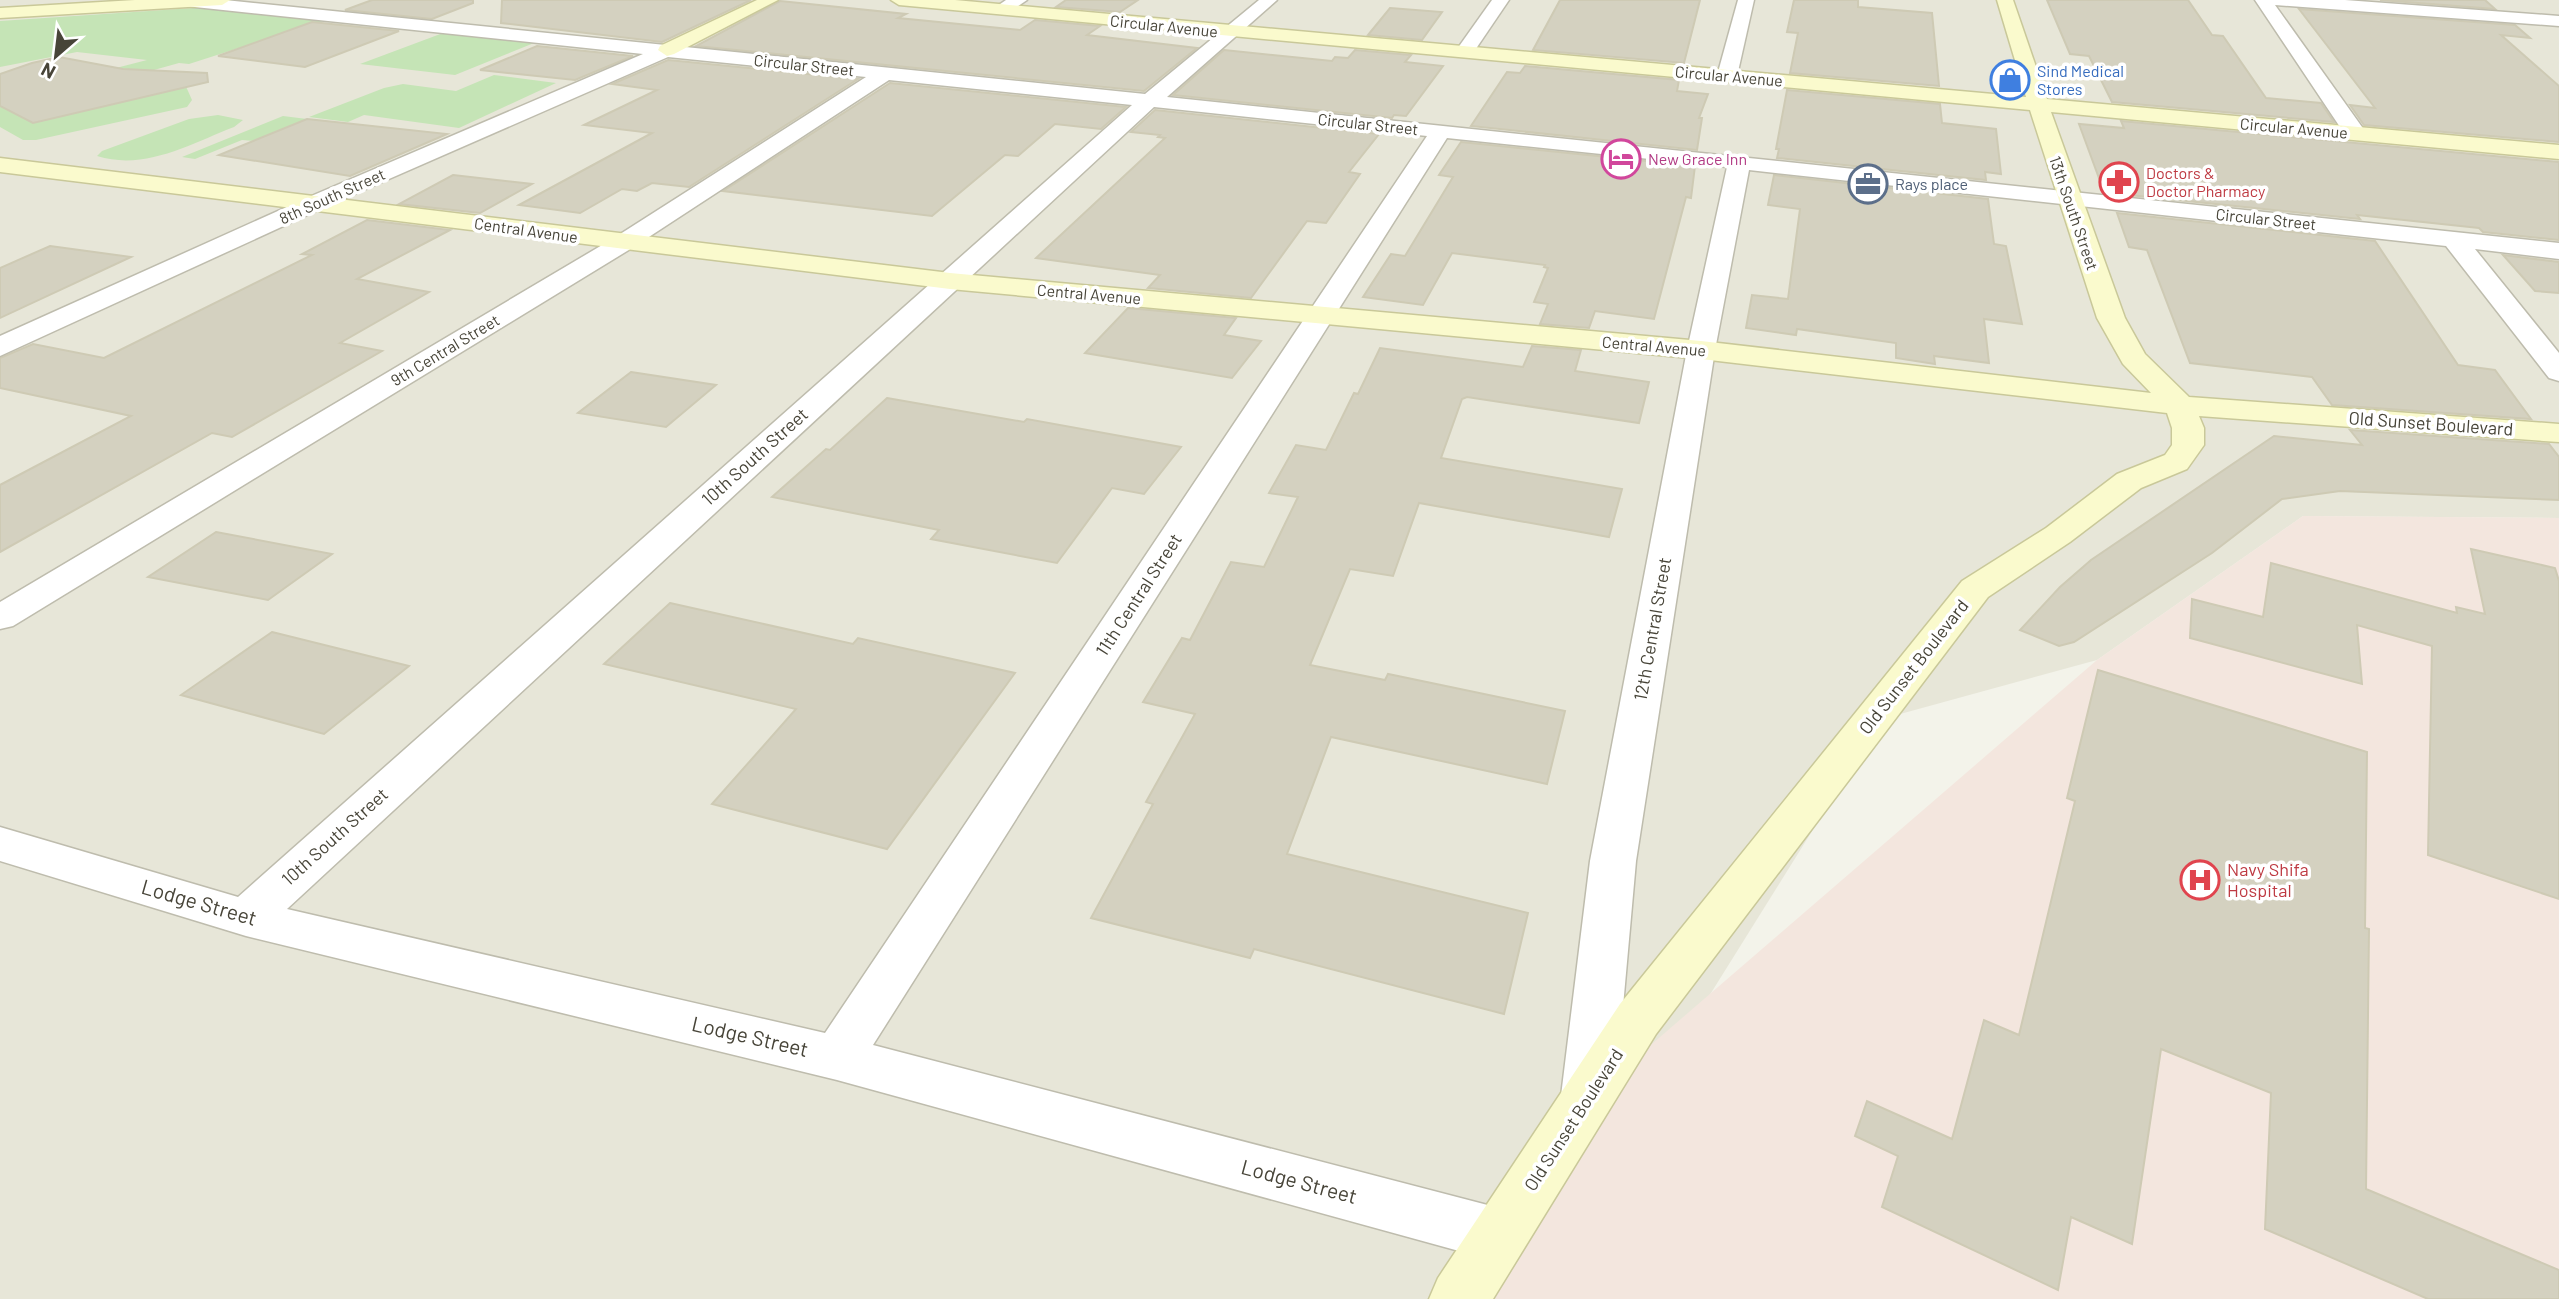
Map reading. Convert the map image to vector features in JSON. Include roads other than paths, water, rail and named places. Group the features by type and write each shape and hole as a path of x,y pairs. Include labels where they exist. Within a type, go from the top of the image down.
{"street":[{"name":"Circular Street","path":"176,0 1147,103 1739,162 2559,251"},
{"path":"0,13 222,0"},
{"path":"667,50 769,0"},
{"name":"Circular Avenue","path":"899,0 1010,5 1230,32 1464,51 2559,152"},
{"name":"10th South Street","path":"246,918 1147,103 1269,0"},
{"path":"1464,51 1501,0"},
{"path":"1727,76 1746,0"},
{"name":"13th South Street","path":"2004,0 2068,198 2112,318 2133,358 2180,405"},
{"path":"2263,0 2356,134"},
{"path":"2276,0 2549,17"},
{"path":"2355,0 2549,17"},
{"path":"2517,0 2549,17 2559,33"},
{"name":"8th South Street","path":"0,347 317,202 667,50"},
{"name":"9th Central Street","path":"0,618 623,243 885,74"},
{"name":"11th Central Street","path":"837,1058 1441,131"},
{"name":"12th Central Street","path":"1587,1100 1614,861 1701,350 1739,162"},
{"name":"Central Avenue","path":"0,165 950,281 1701,350 2180,405"},
{"path":"2455,240 2559,372"},
{"name":"Old Sunset Boulevard","path":"1459,1299 1639,1019 1975,589 2058,535 2129,481 2176,462 2188,445 2188,428 2180,405 2559,433"},
{"name":"Lodge Street","path":"0,844 246,918 837,1058 1500,1235"}],"place":[{"name":"Sind Medical Stores","path":"2010,80"},
{"name":"New Grace Inn","path":"1621,159"},
{"name":"Doctors & Doctor Pharmacy","path":"2119,182"},
{"name":"Rays place","path":"1868,184"},
{"name":"Navy Shifa Hospital","path":"2200,880"}]}
